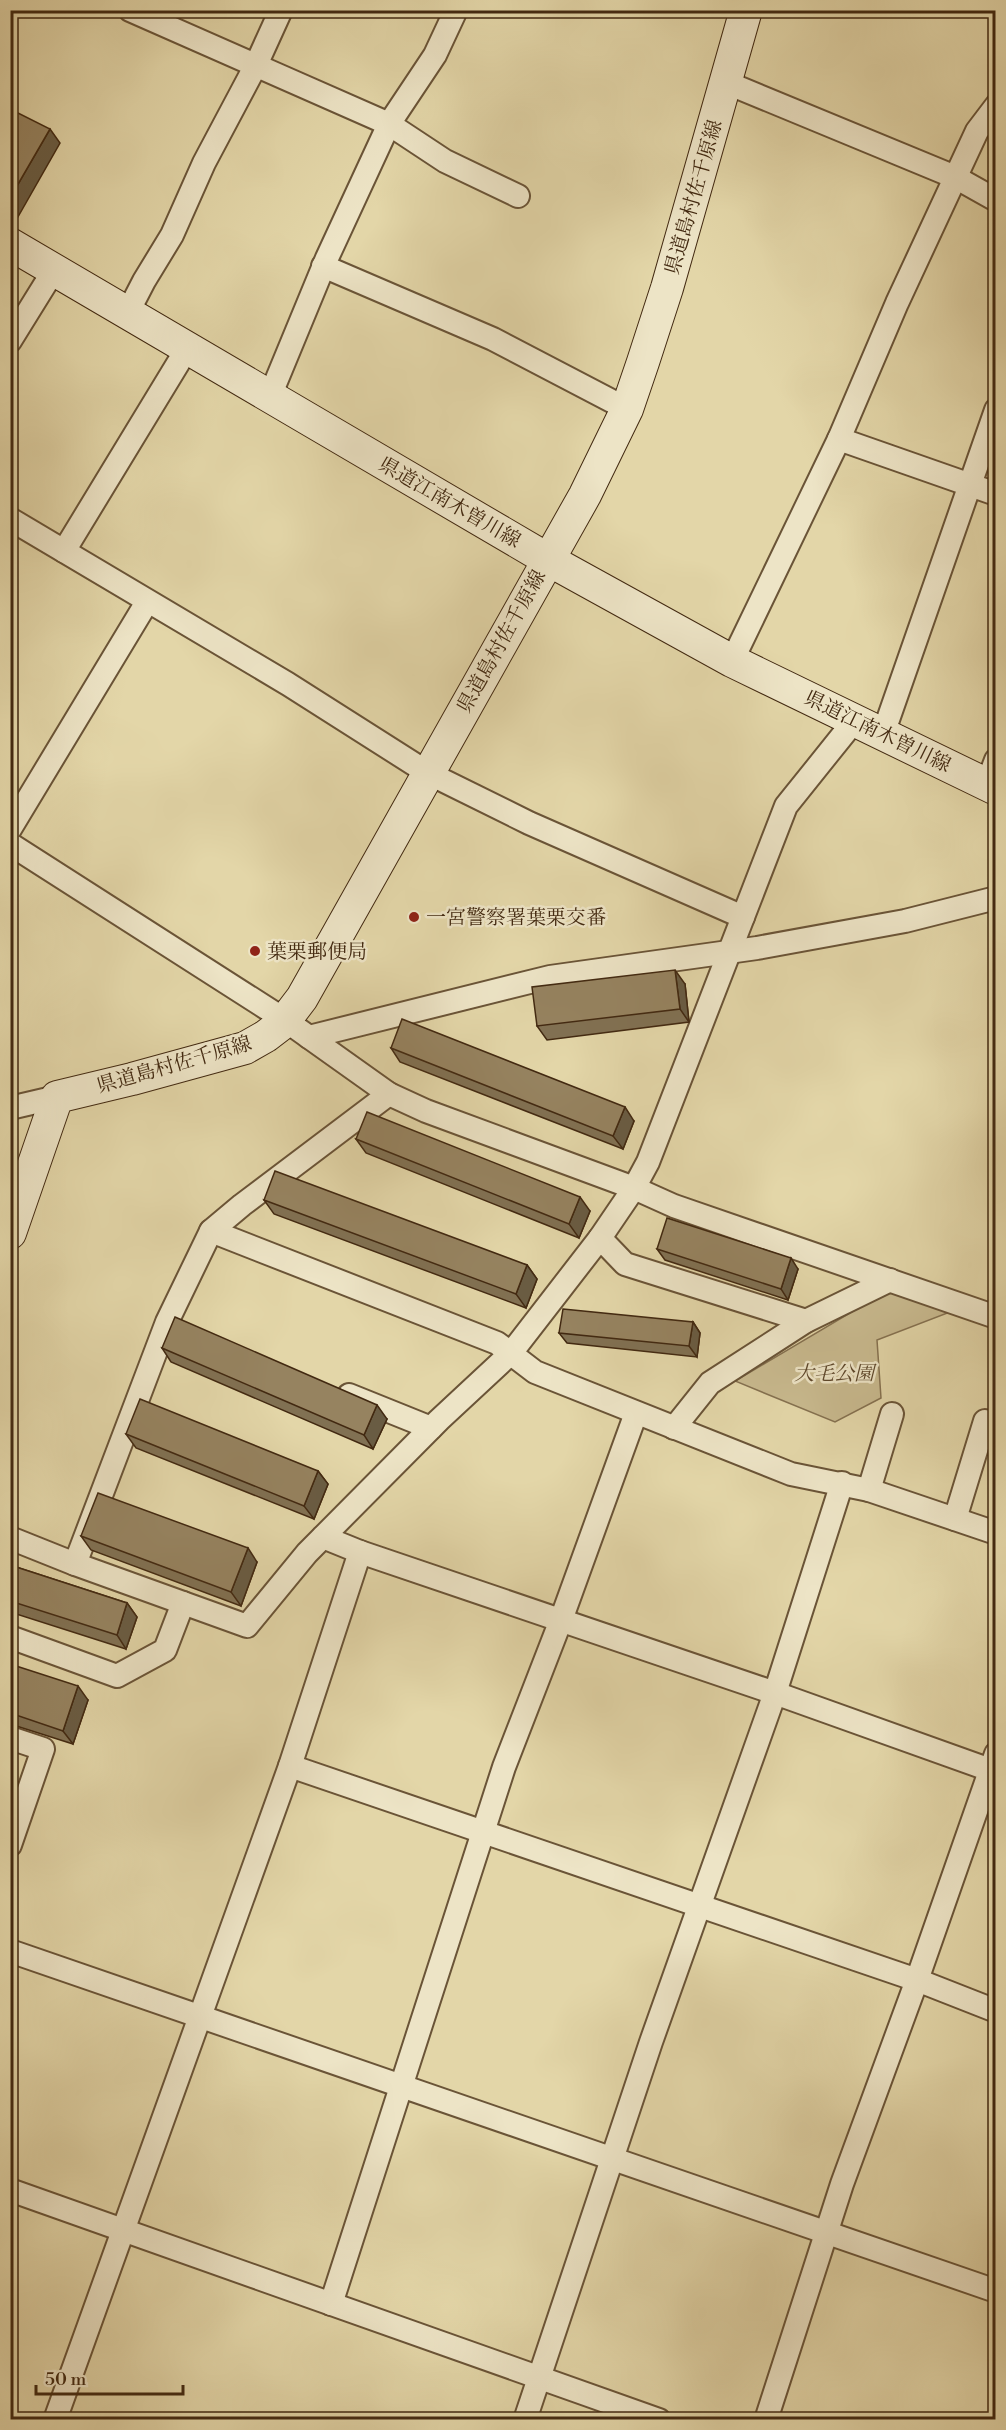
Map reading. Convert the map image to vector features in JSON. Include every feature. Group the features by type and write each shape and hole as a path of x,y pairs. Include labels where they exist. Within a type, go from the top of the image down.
{"main road":[{"name":"県道島村佐千原線","path":"57,1097 245,1048 266,1036 297,1028 302,998 585,495 627,409 667,288 746,10"},
{"name":"県道江南木曽川線","path":"10,244 547,559 732,661 883,734 993,778"},
{"path":"10,1233 57,1097"}],"street":[{"path":"130,10 389,124 445,161 518,196"},
{"path":"128,312 172,235 204,163 256,65 281,10"},
{"path":"270,396 323,266 389,124 435,55 456,10"},
{"path":"725,82 955,177 996,200"},
{"path":"732,661 839,439 897,303 955,177 977,131 996,106"},
{"path":"323,266 493,339 627,409"},
{"path":"10,341 54,270"},
{"path":"64,550 188,347"},
{"path":"883,734 968,485 996,411"},
{"path":"839,439 996,494"},
{"path":"10,519 288,684 428,773 529,823 743,917"},
{"path":"10,830 147,602"},
{"path":"10,1538 246,1626 323,1537 431,1428 511,1353 600,1238 634,1188 648,1162 786,806 855,720"},
{"path":"10,844 297,1028 389,1094 426,1111 634,1188 674,1206 996,1317"},
{"path":"297,1028 550,977 729,952 905,921 996,898"},
{"path":"75,1564 167,1322 211,1232 242,1205 389,1094"},
{"path":"10,1108 57,1097"},
{"path":"211,1232 497,1343 535,1372 791,1474 869,1490 996,1533"},
{"path":"600,1238 625,1264 806,1322"},
{"path":"674,1428 710,1383 806,1322 890,1280"},
{"path":"167,1322 189,1330"},
{"path":"332,1388 431,1428"},
{"path":"331,2304 504,1767 561,1620 636,1413"},
{"path":"869,1490 892,1414"},
{"path":"955,1519 985,1421"},
{"path":"525,2420 699,1906 775,1693 842,1483"},
{"path":"323,1537 360,1552 994,1765 842,2184 766,2420"},
{"path":"55,2420 290,1766 360,1552"},
{"path":"10,1636 117,1676 165,1650 183,1603"},
{"path":"10,1738 43,1749 10,1845"},
{"path":"290,1766 917,1980 996,2011"},
{"path":"10,1951 996,2291"},
{"path":"10,2190 659,2420"}],"green space":[{"name":"大毛公園","path":"892,1288 950,1312 877,1340 881,1398 835,1422 735,1381"}],"building":[{"path":"10,109 50,129 10,198"},
{"path":"675,970 680,1009 537,1026 532,987"},
{"path":"402,1019 625,1107 613,1136 391,1048"},
{"path":"367,1112 580,1197 569,1224 356,1139"},
{"path":"275,1171 527,1265 516,1294 264,1200"},
{"path":"667,1218 791,1258 781,1289 657,1249"},
{"path":"563,1309 693,1322 689,1346 559,1333"},
{"path":"175,1317 377,1405 364,1435 162,1348"},
{"path":"140,1399 318,1471 304,1506 126,1434"},
{"path":"98,1493 248,1548 231,1592 81,1536"},
{"path":"10,1565 127,1603 117,1635 10,1601"},
{"path":"10,1664 78,1686 63,1731 10,1713"}],"place":[{"name":"一宮警察署葉栗交番","path":"414,917"},
{"name":"葉栗郵便局","path":"255,951"}]}
